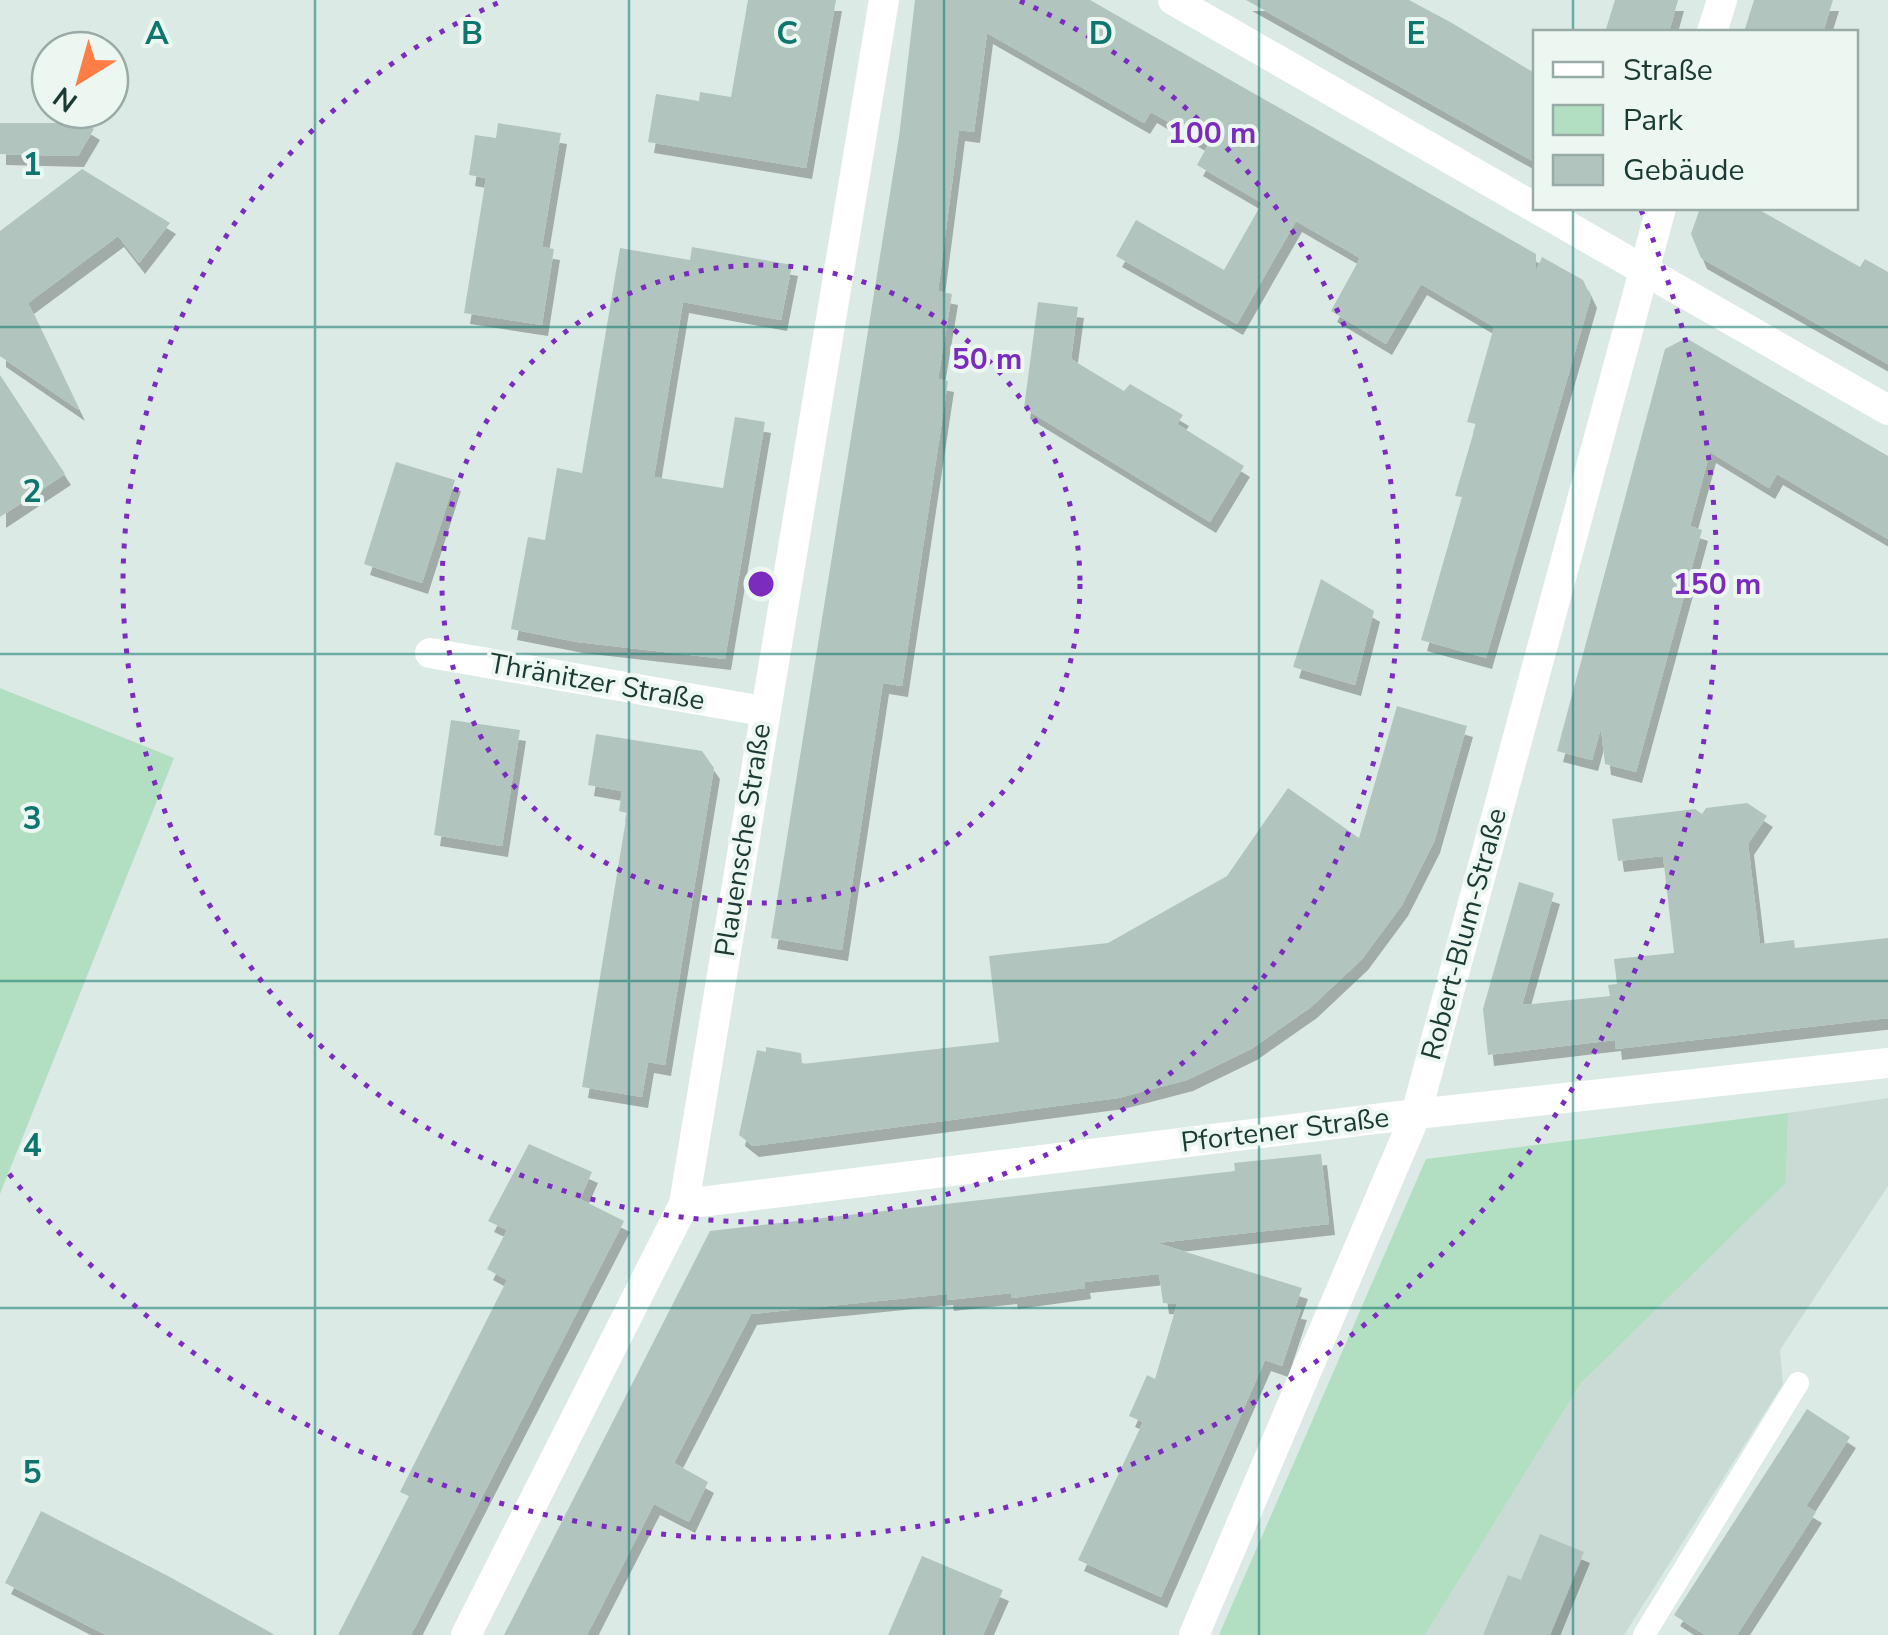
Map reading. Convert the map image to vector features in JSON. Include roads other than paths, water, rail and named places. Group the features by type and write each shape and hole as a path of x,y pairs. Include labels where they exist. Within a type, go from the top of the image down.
{"street":[{"name":"Plauensche Straße","path":"466,1635 684,1204 884,0"},
{"path":"1173,0 1533,207"},
{"path":"1713,30 1722,0"},
{"path":"1539,210 1888,410"},
{"name":"Robert-Blum-Straße","path":"1194,1635 1416,1114 1660,210"},
{"name":"Thränitzer Straße","path":"430,653 764,711"},
{"name":"Pfortener Straße","path":"684,1204 1416,1114 1888,1064"}],"lane":[{"path":"1644,1635 1798,1383"}]}
